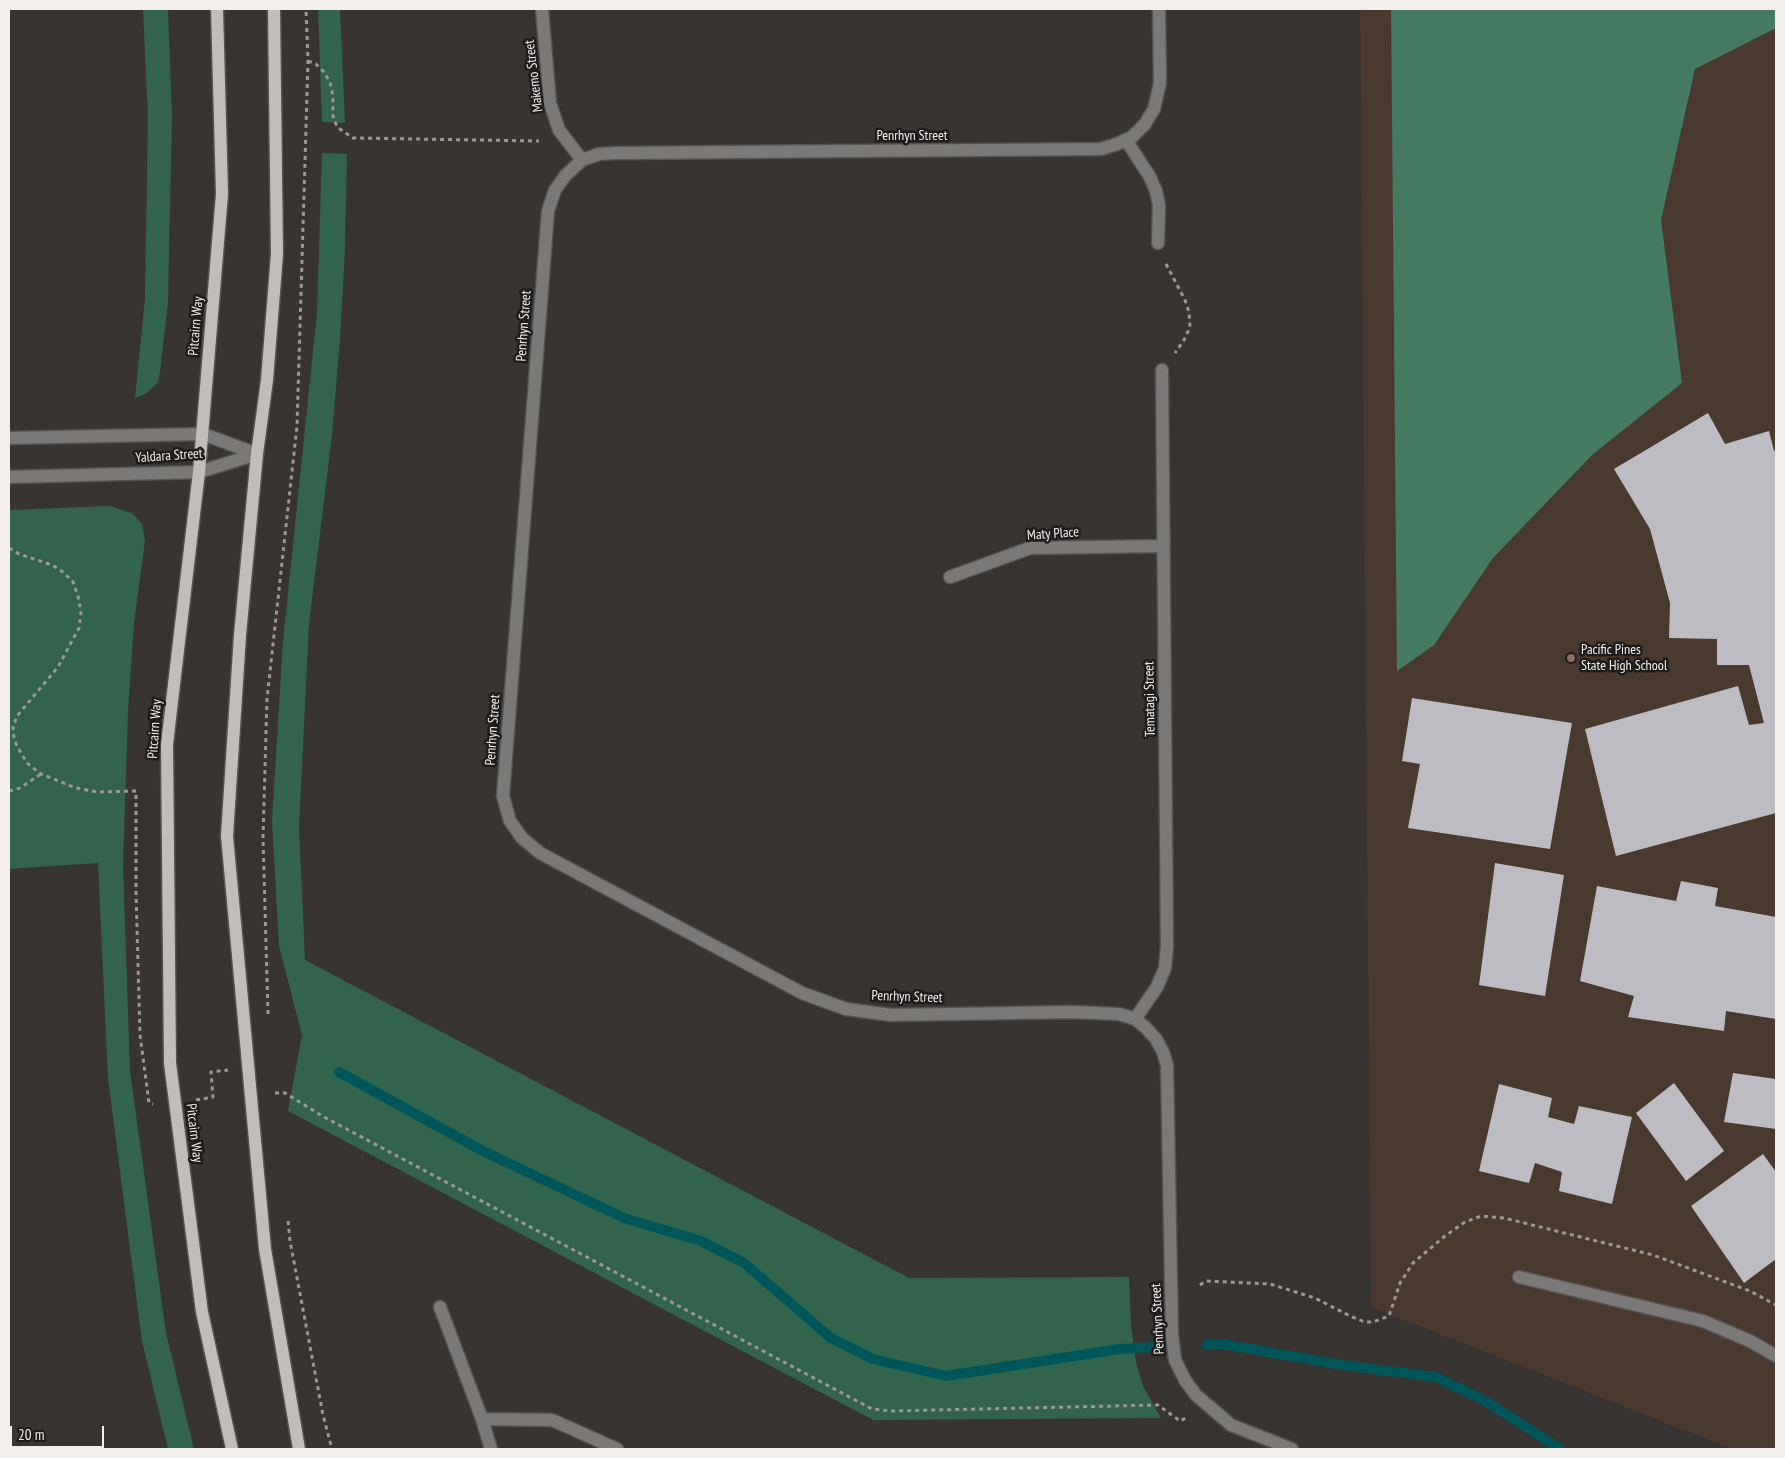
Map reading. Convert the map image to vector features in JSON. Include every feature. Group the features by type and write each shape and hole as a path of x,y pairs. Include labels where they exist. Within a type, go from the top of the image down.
{"main road":[{"name":"Pitcairn Way","path":"217,9 222,194 200,472 167,744 170,1063 202,1312 232,1449"},
{"path":"274,9 276,28 277,254 267,380 257,454 240,635 227,836 264,1248 298,1449"}],"street":[{"name":"Makemo Street","path":"542,9 550,103 559,130 582,160"},
{"name":"Penrhyn Street","path":"1159,9 1160,82 1154,109 1145,124 1132,136 1101,149 615,153 599,154 582,160 564,176 555,190 548,211 503,796 510,820 522,838 540,853 802,993 846,1008 891,1015 1072,1012 1119,1014 1135,1019 1156,1039 1167,1065 1172,1335 1175,1360 1185,1380 1208,1407 1231,1424 1292,1449"},
{"path":"1126,140 1150,177 1156,191 1159,205 1158,243"},
{"name":"Tematagi Street","path":"1135,1019 1157,987 1165,968 1167,946 1162,370"},
{"name":"Yaldara Street","path":"9,438 203,434 257,454"},
{"name":"Yaldara Street","path":"9,477 200,472 257,454"},
{"name":"Maty Place","path":"950,577 1030,548 1163,546"},
{"path":"1519,1277 1703,1321 1750,1341 1776,1356"},
{"path":"440,1307 482,1419 491,1449"},
{"path":"482,1419 552,1420 617,1449"}],"path":[{"path":"269,1021 263,838 267,698 297,426 308,61 306,9"},
{"path":"308,61 316,64 325,73 333,96 333,116 337,127 353,138 537,142 559,130"},
{"path":"1158,243 1190,312 1190,326 1184,340 1162,370"},
{"path":"9,548 19,554 52,565 63,572 73,582 81,613 79,628 58,667 18,716 13,727 14,739 18,748 27,763 41,774 76,788 97,792 136,791 136,892 140,1035 149,1103 176,1102 213,1097 211,1072 247,1068"},
{"path":"9,791 20,788 41,774"},
{"path":"274,1084 274,1093 285,1093 324,1117 872,1409 900,1411 1158,1405 1180,1421 1208,1407"},
{"path":"287,1211 290,1241 299,1289 323,1415 332,1449"},
{"path":"1200,1285 1206,1281 1270,1284 1315,1298 1365,1322 1373,1322 1389,1316 1400,1283 1413,1263 1465,1222 1481,1216 1504,1218 1653,1255 1750,1290 1776,1305"}],"shaded area":[{"name":"Pacific Pines State High School","path":"1360,9 1776,9 1776,1449 1732,1449 1371,1307"}],"green space":[{"path":"143,9 168,9 172,118 168,302 160,372 158,382 147,393 135,398 145,298 148,117"},
{"path":"318,9 340,9 345,123 322,122"},
{"path":"1391,9 1776,9 1776,28 1695,69 1661,220 1682,383 1592,455 1493,558 1434,645 1397,671"},
{"path":"322,153 347,154 345,249 332,435 309,624 299,827 305,960 909,1278 1129,1277 1131,1325 1136,1362 1143,1386 1161,1418 873,1420 288,1111 302,1035 279,946 272,821 283,641 317,313"},
{"path":"109,506 132,513 142,524 145,541 134,623 128,711 123,865 130,1071 166,1333 194,1449 168,1449 142,1341 108,1079 98,863 9,869 9,510"}],"building":[{"path":"1708,413 1725,444 1769,431 1774,451 1776,450 1776,813 1616,856 1585,729 1738,686 1749,725 1764,723 1749,665 1717,665 1717,639 1669,638 1670,603 1650,529 1614,469"},
{"path":"1412,698 1572,723 1550,849 1408,828 1420,764 1402,761"},
{"path":"1495,863 1564,875 1545,996 1479,985"},
{"path":"1681,881 1718,888 1715,906 1776,917 1776,1019 1726,1011 1724,1031 1628,1017 1634,996 1580,981 1597,886 1676,901"},
{"path":"1733,1073 1776,1079 1776,1129 1724,1122"},
{"path":"1674,1083 1724,1151 1686,1181 1636,1113"},
{"path":"1499,1084 1552,1098 1548,1117 1574,1124 1579,1106 1632,1117 1612,1204 1559,1191 1562,1172 1535,1163 1529,1183 1479,1171"},
{"path":"1763,1154 1776,1172 1776,1259 1744,1283 1691,1206"}],"waterway":[{"path":"339,1072 483,1151 624,1218 701,1241 744,1263 831,1338 873,1359 946,1376 1120,1349 1154,1347"},
{"path":"1206,1345 1223,1344 1341,1365 1436,1377 1487,1402 1560,1449"}],"place":[{"name":"Pacific Pines State High School","path":"1571,658"}]}
